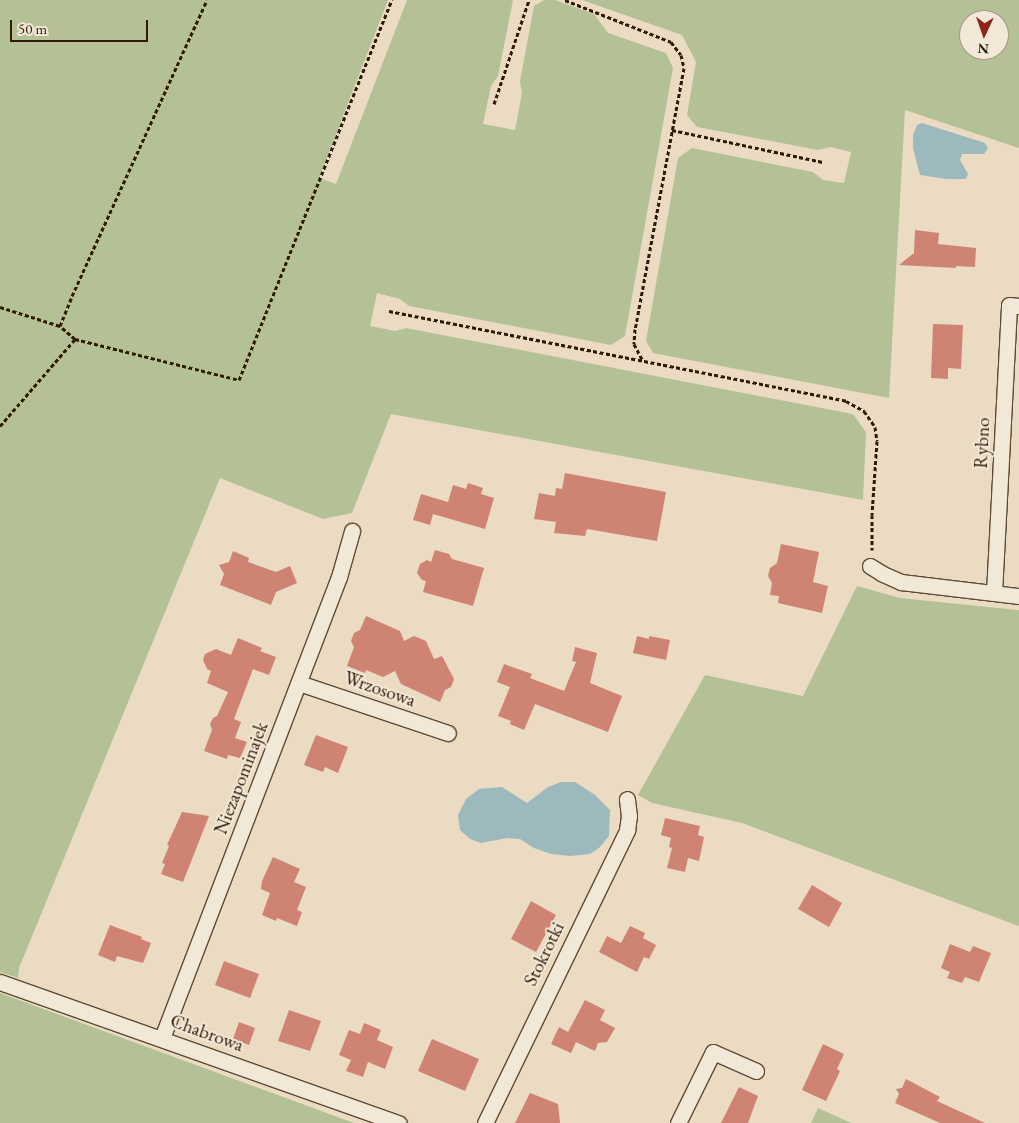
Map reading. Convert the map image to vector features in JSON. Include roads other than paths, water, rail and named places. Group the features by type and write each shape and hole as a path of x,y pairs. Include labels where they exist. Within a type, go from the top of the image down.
{"street":[{"name":"Rybno","path":"994,593 1009,306 1019,306"},
{"name":"Niezapominajek","path":"162,1038 339,577 352,531"},
{"path":"870,566 882,574 901,582 1019,596"},
{"name":"Wrzosowa","path":"299,683 448,733"},
{"name":"Stokrotki","path":"484,1123 627,830 629,816 627,799"},
{"name":"Chabrowa","path":"0,982 399,1123"},
{"path":"678,1123 713,1052 756,1071"}],"water":[{"path":"922,123 985,143 988,148 984,154 962,154 960,160 968,174 966,179 947,179 920,175 913,148 913,135 917,125"},
{"path":"561,782 575,782 595,795 610,810 609,836 599,848 590,854 570,856 551,854 534,848 520,839 507,838 481,843 470,839 460,830 458,815 466,799 479,789 502,787 527,803 548,787"}]}
